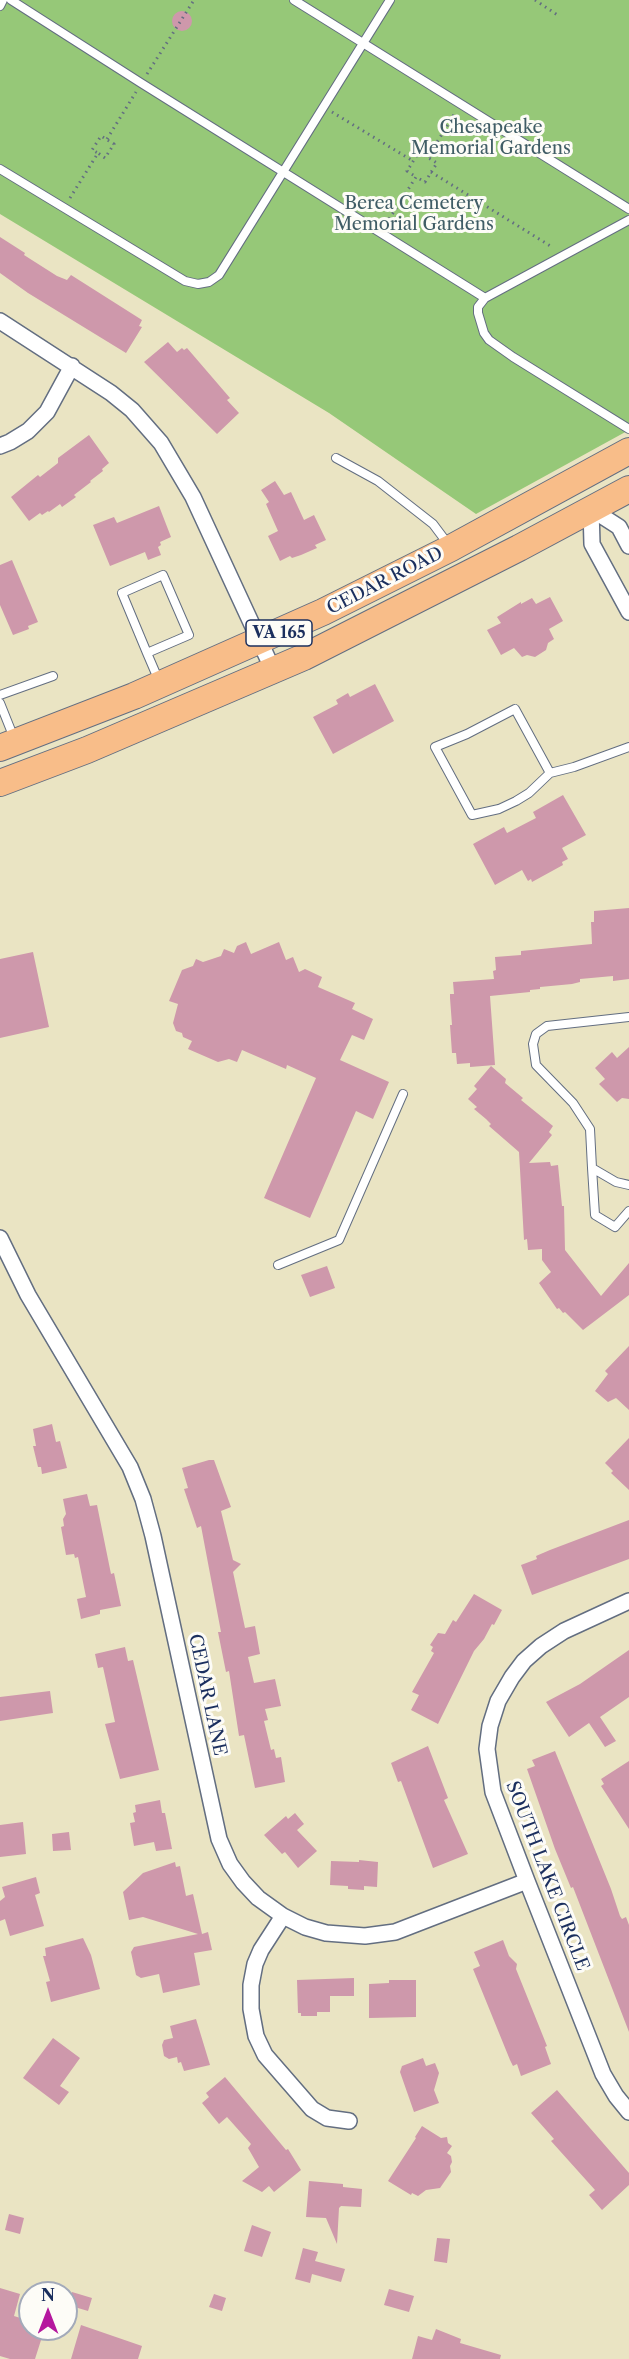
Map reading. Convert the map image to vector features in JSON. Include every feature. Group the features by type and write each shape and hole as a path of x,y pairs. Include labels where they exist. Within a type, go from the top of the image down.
{"main road":[{"name":"CEDAR ROAD","path":"8,745 160,685 260,642 451,548 629,451"},
{"path":"518,512 548,508 591,509 593,494 607,480 629,466"},
{"name":"CEDAR ROAD","path":"0,783 87,750 304,657 498,559 629,489"}],"street":[{"path":"0,321 72,366 132,410 161,443 193,497 273,670"},
{"path":"0,446 28,431 47,412 72,366"},
{"path":"591,509 619,527 629,546"},
{"path":"591,509 592,544 629,612"},
{"name":"CEDAR LANE","path":"0,1238 28,1295 134,1478 143,1498 219,1839 230,1864 243,1882 258,1898 283,1916 326,1933 347,1936 395,1932 527,1881"},
{"name":"SOUTH LAKE CIRCLE","path":"629,1601 564,1631 524,1660 498,1701 490,1726 487,1749 493,1792 527,1881 603,2074 629,2112"},
{"path":"283,1916 261,1950 255,1964 251,1985 251,2009 256,2036 265,2055 312,2109 327,2118 348,2121"}],"lane":[{"path":"0,6 3,0"},
{"path":"11,0 141,84 485,298"},
{"path":"294,0 629,209"},
{"path":"0,169 185,281 205,284 219,275 390,0"},
{"path":"629,220 485,298 478,307 484,333 489,340 629,429"},
{"path":"336,458 378,481 433,524 451,548"},
{"path":"147,653 189,635 163,575 122,593 160,685"},
{"path":"0,695 52,676"},
{"path":"0,703 8,745"},
{"path":"550,773 515,709 467,734 435,747 472,815 499,809 516,801 529,793 550,773 574,768 629,747"},
{"path":"629,1017 547,1026 536,1034 533,1044 536,1065 573,1103 590,1130 596,1215 615,1227 629,1211"},
{"path":"278,1265 339,1240 404,1094"},
{"path":"592,1168 616,1182 629,1185"}],"path":[{"path":"107,139 194,0"},
{"path":"535,0 559,16"},
{"path":"428,157 460,103"},
{"path":"324,107 413,161"},
{"path":"101,136 114,144 105,158 98,153 92,150 101,136"},
{"path":"419,152 428,157 437,164 425,182 407,171 419,152"},
{"path":"64,208 98,153"},
{"path":"431,172 564,255"},
{"path":"381,233 416,177"}],"green space":[{"name":"Berea Cemetery Memorial Gardens","path":"0,0 629,0 629,430 476,514 329,413 0,214"}],"building":[{"path":"182,11 189,14 192,21 189,28 182,31 175,28 172,21 175,14"},
{"path":"0,237 57,276 67,280 71,275 142,320 139,326 142,327 126,353 28,293 0,273"},
{"path":"168,342 177,352 182,348 184,350 187,348 230,398 227,400 239,413 217,434 144,362"},
{"path":"89,435 109,463 91,482 74,495 76,497 62,507 60,504 29,521 11,497 38,475 40,477 58,463 58,458"},
{"path":"275,481 284,495 291,492 304,520 314,515 326,540 315,545 317,548 280,561 268,536 278,531 266,504 269,502 261,490"},
{"path":"159,506 171,537 160,542 161,545 158,547 161,555 148,560 145,552 110,566 93,525 114,517 117,523"},
{"path":"12,560 38,622 28,626 29,629 13,635 0,605 0,565"},
{"path":"550,597 563,621 549,629 554,639 548,643 546,650 535,657 527,655 522,657 514,648 501,655 487,630 501,623 497,617 521,602 521,604 532,598 536,604"},
{"path":"375,684 394,721 333,754 313,717 338,704 336,700 348,693 350,697"},
{"path":"563,795 586,835 562,848 568,859 562,862 563,865 532,882 531,879 528,881 522,870 495,885 473,844 504,827 507,833 536,818 533,812"},
{"path":"629,908 629,979 613,981 613,976 580,979 580,982 540,987 530,992 490,996 495,1065 470,1067 470,1063 457,1064 456,1053 452,1053 450,1025 452,1025 450,994 454,994 453,982 494,979 495,957 521,955 521,951 592,944 591,922 594,922 594,911"},
{"path":"246,942 251,954 279,942 286,960 293,957 299,972 305,969 322,977 318,987 355,1003 352,1009 373,1019 364,1040 352,1035 340,1060 389,1082 373,1119 356,1111 310,1218 264,1198 316,1078 287,1065 286,1069 242,1050 237,1062 229,1059 218,1062 188,1049 192,1041 176,1031 173,1023 178,1004 169,1001 182,970 193,966 196,959 203,962 221,956 224,949 234,953 237,946"},
{"path":"33,952 49,1027 0,1038 0,959"},
{"path":"629,1047 629,1099 622,1098 617,1102 599,1084 605,1079 595,1068 612,1052 617,1058"},
{"path":"491,1066 506,1079 505,1083 523,1098 521,1100 553,1126 549,1132 552,1135 529,1163 550,1162 551,1166 558,1165 562,1206 564,1206 565,1250 601,1296 629,1263 629,1295 583,1330 565,1312 557,1309 539,1283 551,1272 542,1260 542,1249 528,1250 527,1239 524,1240 519,1152 489,1126 491,1124 474,1109 477,1107 468,1099 477,1089 474,1086"},
{"path":"327,1266 335,1288 310,1297 301,1275"},
{"path":"629,1346 629,1410 616,1398 608,1402 595,1391 608,1374 605,1371"},
{"path":"52,1424 56,1442 60,1441 67,1468 42,1474 33,1446 36,1446 33,1429"},
{"path":"629,1438 629,1490 611,1473 613,1471 605,1463"},
{"path":"214,1460 231,1507 221,1511 233,1560 241,1564 233,1572 245,1628 255,1626 260,1654 248,1657 254,1683 275,1679 281,1706 265,1709 268,1720 264,1721 271,1750 274,1749 276,1758 281,1757 285,1782 255,1788 244,1735 239,1736 229,1671 226,1672 218,1632 221,1632 201,1526 197,1528 184,1489 188,1488 182,1468"},
{"path":"87,1494 90,1506 97,1505 111,1574 114,1573 121,1606 100,1610 100,1614 81,1619 77,1599 86,1597 78,1557 75,1558 74,1554 66,1555 61,1527 64,1526 63,1519 66,1514 63,1499"},
{"path":"629,1520 629,1559 532,1595 521,1565 537,1559 536,1556 550,1550"},
{"path":"474,1594 502,1610 494,1625 492,1624 474,1651 438,1724 411,1710 419,1695 412,1692 434,1653 430,1645 438,1633 445,1634 453,1620 456,1622"},
{"path":"125,1647 128,1661 133,1660 159,1770 120,1779 105,1724 115,1722 103,1667 98,1668 95,1654"},
{"path":"629,1650 629,1697 600,1717 616,1741 605,1747 589,1723 569,1737 546,1702 580,1684"},
{"path":"50,1691 53,1713 0,1721 0,1697"},
{"path":"428,1746 448,1798 444,1800 468,1854 433,1868 401,1781 398,1782 391,1763"},
{"path":"555,1751 620,1916 622,1919 626,1917 629,1925 629,2032 573,1887 571,1888 555,1849 527,1769 535,1766 532,1760"},
{"path":"629,1761 629,1829 601,1786 604,1784 601,1779"},
{"path":"160,1800 172,1849 156,1851 154,1842 134,1846 130,1823 135,1822 133,1813 136,1812 135,1805"},
{"path":"295,1813 304,1824 297,1830 317,1851 298,1868 285,1852 282,1854 264,1835 286,1816 288,1819"},
{"path":"23,1822 26,1854 0,1857 0,1825"},
{"path":"69,1832 71,1850 53,1851 52,1834"},
{"path":"359,1860 378,1862 377,1887 364,1886 364,1890 330,1885 331,1861 359,1862"},
{"path":"175,1862 176,1867 180,1866 186,1896 193,1894 202,1934 208,1932 212,1950 194,1953 200,1985 163,1993 159,1974 141,1978 136,1975 131,1952 134,1947 198,1934 143,1917 129,1920 123,1892 143,1873"},
{"path":"36,1877 40,1893 35,1895 44,1926 10,1936 5,1919 0,1921 0,1901 5,1897 2,1887"},
{"path":"83,1938 91,1955 100,1989 51,2002 46,1982 50,1981 43,1956 46,1956 45,1948"},
{"path":"503,1940 509,1956 517,1964 516,1969 547,2046 545,2047 551,2064 521,2076 517,2064 513,2066 510,2060 473,1969 480,1966 474,1952"},
{"path":"354,1978 354,1996 330,1996 330,2012 317,2012 317,2016 301,2016 301,2013 298,2013 297,1980"},
{"path":"389,1980 416,1980 416,2017 369,2018 369,1984 389,1983"},
{"path":"196,2019 210,2065 184,2071 177,2057 169,2059 164,2056 162,2045 164,2040 173,2038 170,2026"},
{"path":"53,2038 80,2058 60,2086 69,2092 59,2105 23,2078"},
{"path":"423,2058 426,2066 435,2063 439,2073 434,2090 439,2103 414,2112 400,2072 402,2066"},
{"path":"225,2077 286,2150 288,2149 301,2170 274,2192 269,2186 262,2192 242,2181 259,2167 248,2148 251,2144 227,2117 219,2124 202,2103 209,2097 206,2093"},
{"path":"557,2090 629,2173 629,2185 602,2210 589,2195 595,2190 551,2141 554,2139 531,2113"},
{"path":"422,2126 441,2138 447,2137 448,2143 452,2146 447,2153 451,2156 452,2162 451,2172 440,2188 426,2190 418,2196 412,2193 411,2195 388,2181"},
{"path":"309,2181 343,2184 343,2187 362,2189 361,2207 341,2206 339,2208 337,2244 326,2218 306,2217"},
{"path":"9,2214 24,2218 20,2234 5,2230"},
{"path":"252,2225 271,2232 262,2257 244,2251"},
{"path":"437,2238 450,2239 447,2263 434,2261"},
{"path":"303,2248 318,2252 315,2261 345,2269 341,2282 312,2274 310,2283 295,2279"},
{"path":"0,2288 18,2293 14,2316 18,2317 18,2341 41,2341 35,2359 10,2359 0,2356"},
{"path":"389,2289 414,2296 409,2312 384,2305"},
{"path":"78,2294 92,2298 88,2311 78,2308"},
{"path":"214,2294 226,2298 222,2311 209,2307"},
{"path":"81,2325 142,2346 138,2359 71,2359"},
{"path":"436,2329 461,2339 460,2343 501,2355 500,2359 412,2359 418,2336 432,2340"}],"park label":[{"name":"Chesapeake Memorial Gardens","path":"491,138"}]}
